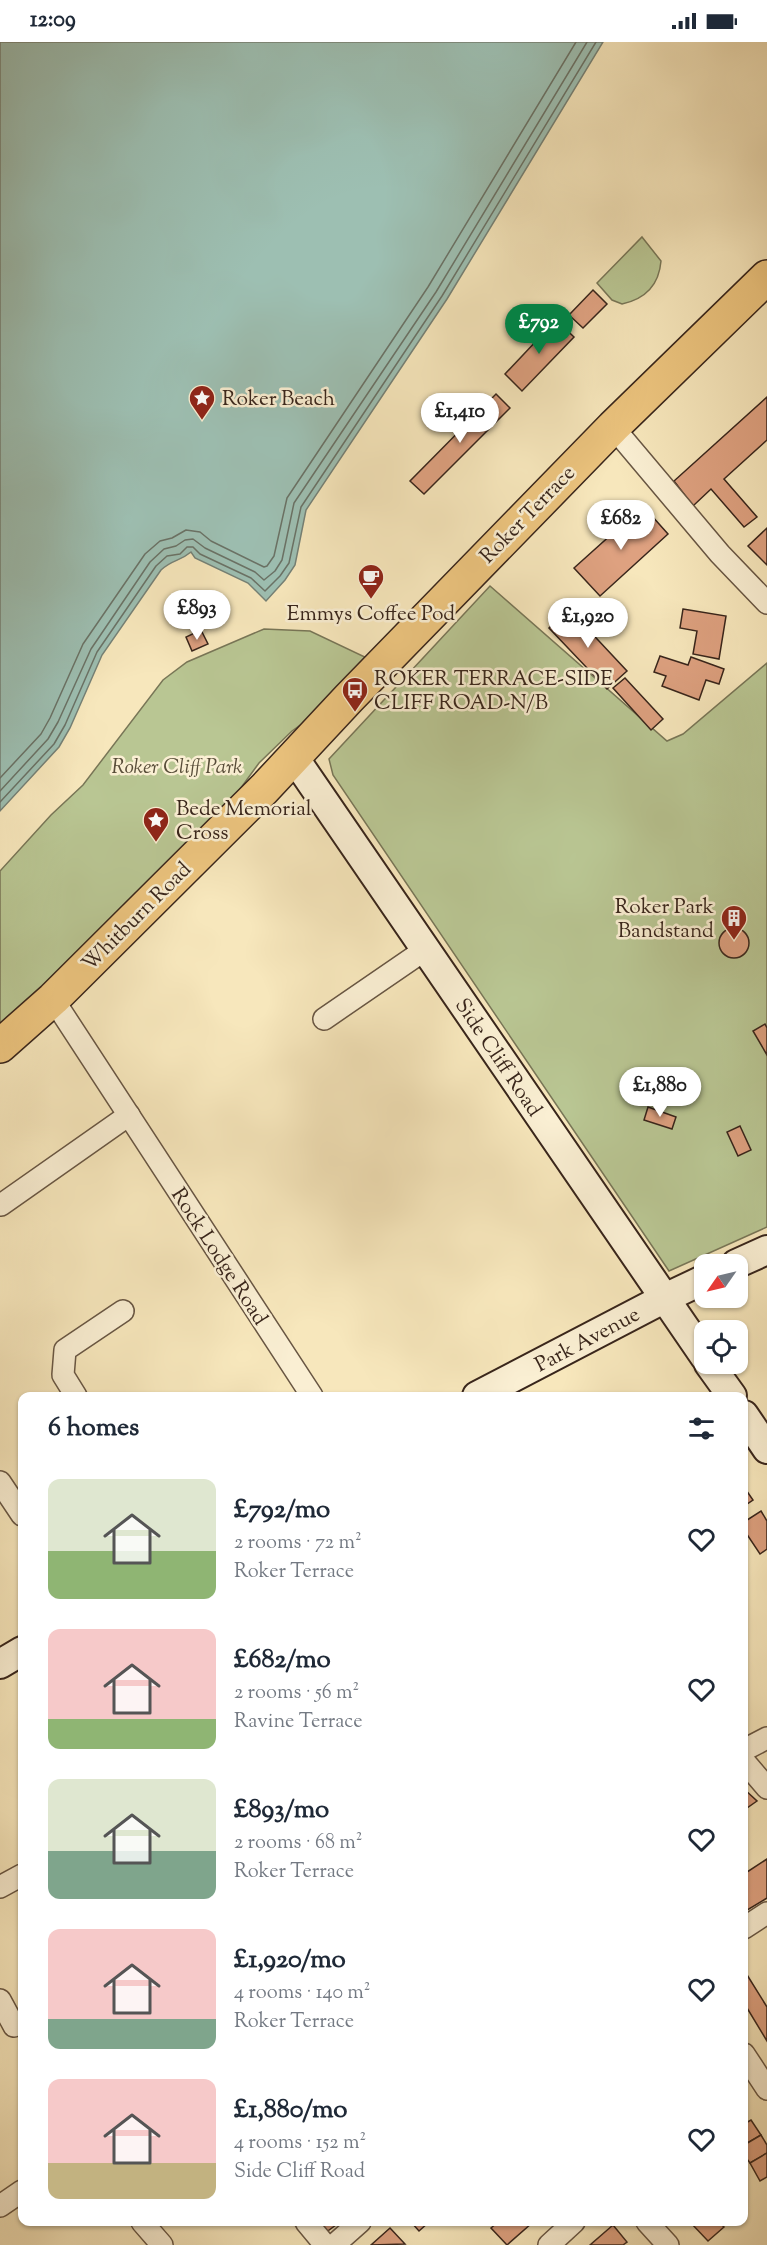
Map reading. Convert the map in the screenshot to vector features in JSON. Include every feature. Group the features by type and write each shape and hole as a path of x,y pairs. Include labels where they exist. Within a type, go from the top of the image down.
{"main road":[{"name":"Roker Terrace","path":"294,756 613,427 767,278"},
{"name":"Whitburn Road","path":"0,1046 53,999 264,789 294,756"}],"street":[{"path":"613,427 720,554 767,603"},
{"name":"Side Cliff Road","path":"294,756 694,1341"},
{"path":"324,1019 426,950"},
{"name":"Rock Lodge Road","path":"53,999 309,1392"},
{"path":"1,1205 129,1115"},
{"path":"748,1259 767,1250"},
{"name":"Park Avenue","path":"485,1392 694,1284"},
{"path":"74,1392 63,1375 65,1350 123,1311"},
{"path":"716,1374 729,1392"},
{"path":"748,1421 767,1449"},
{"path":"0,1482 18,1509"},
{"path":"748,1748 767,1738"},
{"path":"748,1766 767,1788"},
{"path":"0,1887 18,1877"},
{"path":"748,1925 767,1913"},
{"path":"0,2000 14,2026"},
{"path":"748,2060 767,2089"},
{"path":"0,2206 18,2194"},
{"path":"145,2226 162,2245"},
{"path":"309,2226 325,2245"},
{"path":"334,2245 355,2226"},
{"path":"549,2245 570,2226"},
{"path":"651,2226 668,2245"}],"green space":[{"path":"642,237 661,261 660,270 654,284 644,295 622,304 612,300 597,283"},
{"path":"490,586 667,741 683,734 767,663 767,1227 707,1254 694,1254 694,1260 669,1271 333,775 329,759"},
{"name":"Roker Cliff Park","path":"264,629 310,631 369,659 338,698 292,731 259,763 227,807 118,916 0,1027 0,871 51,815 83,785 163,680 187,662"}],"water":[{"name":"Roker Beach","path":"0,42 603,42 447,299 306,510 295,565 285,580 266,601 248,583 195,558 191,552 165,566 102,655 70,728 59,747 0,811"}],"building":[{"path":"593,290 607,304 583,328 569,315"},
{"path":"556,320 574,337 522,391 505,374"},
{"path":"496,394 510,408 424,494 410,481"},
{"path":"767,397 767,440 724,479 757,517 744,527 711,489 693,506 674,481"},
{"path":"643,506 668,534 600,596 574,568"},
{"path":"767,528 767,565 748,546"},
{"path":"569,609 627,671 607,689 549,628"},
{"path":"683,609 726,616 719,659 693,654 697,631 680,628"},
{"path":"201,630 208,644 192,651 186,637"},
{"path":"660,656 688,665 691,657 724,669 719,684 706,680 699,700 662,686 666,676 654,672"},
{"path":"625,678 663,719 651,730 613,688"},
{"name":"Roker Park Bandstand","path":"734,928 740,929 748,937 748,949 740,957 734,958 728,957 720,949 719,943 720,937 728,929"},
{"path":"765,1024 767,1028 767,1055 753,1031"},
{"path":"648,1107 676,1117 672,1129 644,1120"},
{"path":"740,1126 751,1150 738,1156 727,1132"},
{"path":"748,1493 753,1500 748,1503"},
{"path":"761,1511 767,1521 767,1549 760,1554 748,1536 748,1519"},
{"path":"748,1793 757,1801 748,1807"},
{"path":"767,1859 767,1898 748,1910 748,1871"},
{"path":"748,1976 767,2007 767,2041 748,2010"},
{"path":"751,2120 761,2135 748,2143 748,2122"},
{"path":"761,2135 767,2145 767,2153 750,2163 748,2143"},
{"path":"767,2153 767,2177 760,2181 750,2163"},
{"path":"319,2226 335,2226 325,2233"},
{"path":"415,2226 425,2226 419,2231"},
{"path":"493,2226 529,2226 507,2245 491,2228"},
{"path":"612,2226 627,2242 623,2245 590,2245"},
{"path":"694,2226 724,2227 708,2241"},
{"path":"390,2228 405,2244 371,2245"}],"place":[{"name":"Roker Beach","path":"202,421"},
{"name":"Emmys Coffee Pod","path":"371,600"},
{"name":"ROKER TERRACE-SIDE CLIFF ROAD-N/B","path":"355,713"},
{"name":"Bede Memorial Cross","path":"156,843"},
{"name":"Roker Park Bandstand","path":"734,941"}]}
